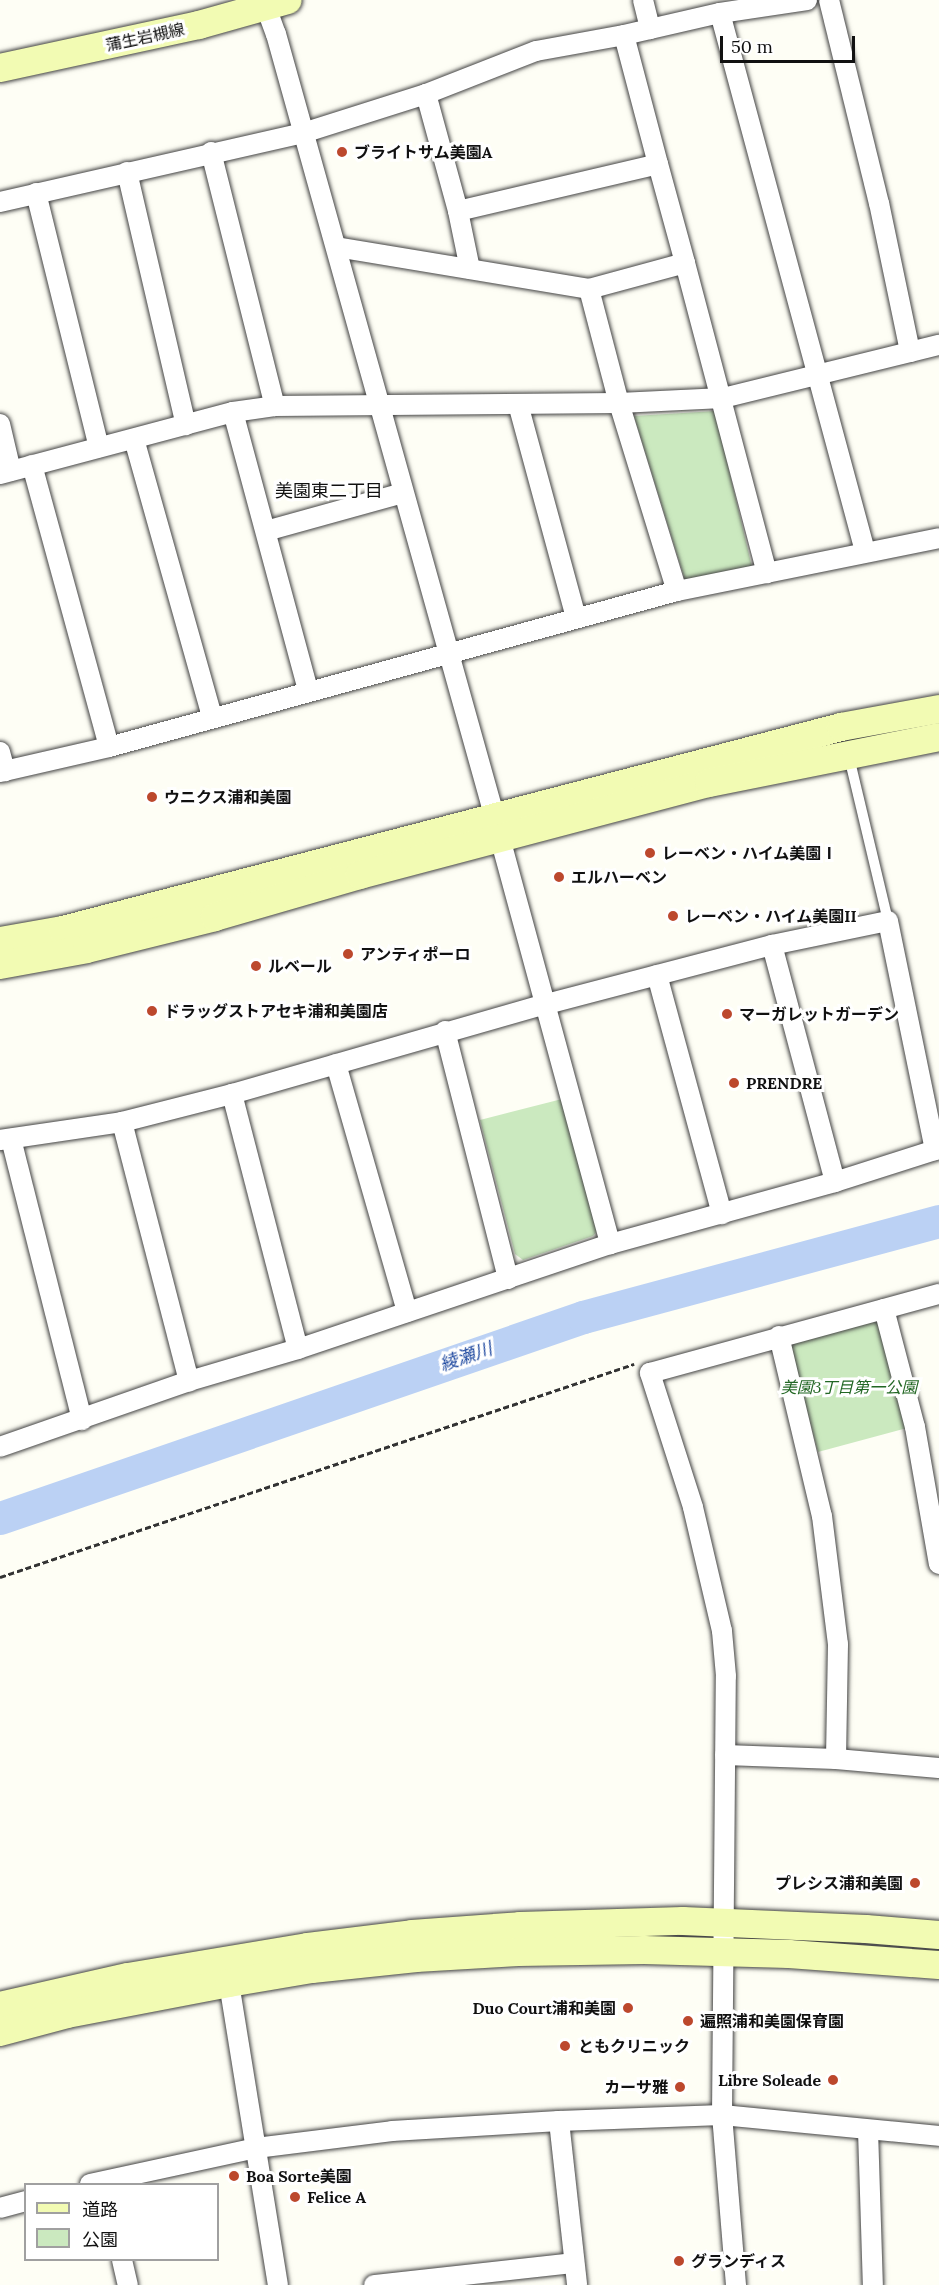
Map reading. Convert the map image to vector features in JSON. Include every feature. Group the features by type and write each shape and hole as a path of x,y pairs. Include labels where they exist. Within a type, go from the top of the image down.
{"street":[{"path":"643,0 650,29"},
{"path":"0,202 211,152 303,133 426,94 536,51 720,14 807,0"},
{"path":"829,0 879,203 910,352"},
{"path":"277,4 303,133 497,827 543,1005 610,1244"},
{"name":"蒲生岩槻線","path":"0,68 199,25 277,4"},
{"path":"720,14 865,551"},
{"path":"624,35 723,398 767,573"},
{"path":"426,94 458,211 470,269"},
{"path":"211,152 274,406"},
{"path":"458,211 658,164"},
{"path":"127,172 186,424"},
{"path":"36,193 99,447"},
{"path":"336,248 589,290 685,263"},
{"path":"589,290 619,403 677,591"},
{"path":"0,424 6,472 233,412 274,406 619,403 723,398 939,345"},
{"path":"518,404 576,617"},
{"path":"233,412 308,690"},
{"path":"134,439 212,717"},
{"path":"32,465 109,747"},
{"path":"266,531 403,493"},
{"path":"0,752 2,772 109,747 308,690 677,591 865,551 939,538"},
{"path":"0,965 87,949 215,917 360,875 497,827 842,727 939,710"},
{"path":"0,941 63,930 497,827 848,753 939,737"},
{"path":"0,1447 82,1420 189,1382 298,1349 610,1244 835,1182 935,1150 888,921 772,945 657,975 445,1031 232,1094 122,1122 5,1139 82,1420"},
{"path":"772,945 835,1182"},
{"path":"657,975 722,1214"},
{"path":"445,1031 508,1279"},
{"path":"336,1064 407,1312"},
{"path":"232,1094 298,1349"},
{"path":"122,1122 189,1382"},
{"path":"736,2285 722,2115 726,1676 722,1631 693,1507 650,1373 939,1294"},
{"path":"884,1309 915,1427 939,1564"},
{"path":"779,1336 822,1516 838,1644 836,1759"},
{"path":"725,1755 836,1759 939,1768"},
{"path":"0,2006 128,1977 222,1960 412,1934 519,1926 683,1921 939,1935"},
{"path":"0,2032 78,2012 229,1983 312,1969 416,1958 519,1952 723,1952 864,1958 939,1965"},
{"path":"229,1983 278,2285"},
{"path":"100,2183 256,2148 392,2131 559,2121 722,2115 939,2136"},
{"path":"559,2121 577,2285"},
{"path":"868,2130 873,2285"},
{"path":"0,2208 24,2202"},
{"path":"122,2261 128,2285"},
{"path":"374,2285 574,2263"}],"lane":[{"path":"848,753 888,921"}],"path":[{"path":"0,1577 641,1361"}],"green space":[{"path":"715,411 752,567 685,580 634,416"},
{"path":"562,1099 599,1229 593,1236 523,1260 515,1254 480,1120"},
{"name":"美園3丁目第一公園","path":"871,1319 879,1323 907,1428 818,1452 790,1347 794,1339"}],"waterway":[{"name":"綾瀬川","path":"0,1518 583,1317 939,1221"}],"place":[{"name":"ブライトサム美園A","path":"342,152"},
{"name":"ウニクス浦和美園","path":"152,797"},
{"name":"レーベン・ハイム美園Ⅰ","path":"650,853"},
{"name":"エルハーベン","path":"559,877"},
{"name":"レーベン・ハイム美園II","path":"673,916"},
{"name":"アンティポーロ","path":"348,954"},
{"name":"ルベール","path":"256,966"},
{"name":"ドラッグストアセキ浦和美園店","path":"152,1011"},
{"name":"マーガレットガーデン","path":"727,1014"},
{"name":"PRENDRE","path":"734,1083"},
{"name":"プレシス浦和美園","path":"915,1883"},
{"name":"Duo Court浦和美園","path":"628,2008"},
{"name":"遍照浦和美園保育園","path":"688,2021"},
{"name":"ともクリニック","path":"565,2046"},
{"name":"Libre Soleade","path":"833,2080"},
{"name":"カーサ雅","path":"680,2087"},
{"name":"Boa Sorte美園","path":"234,2176"},
{"name":"Felice A","path":"295,2197"},
{"name":"グランディス","path":"679,2261"}],"district":[{"name":"美園東二丁目","path":"329,491"}]}
